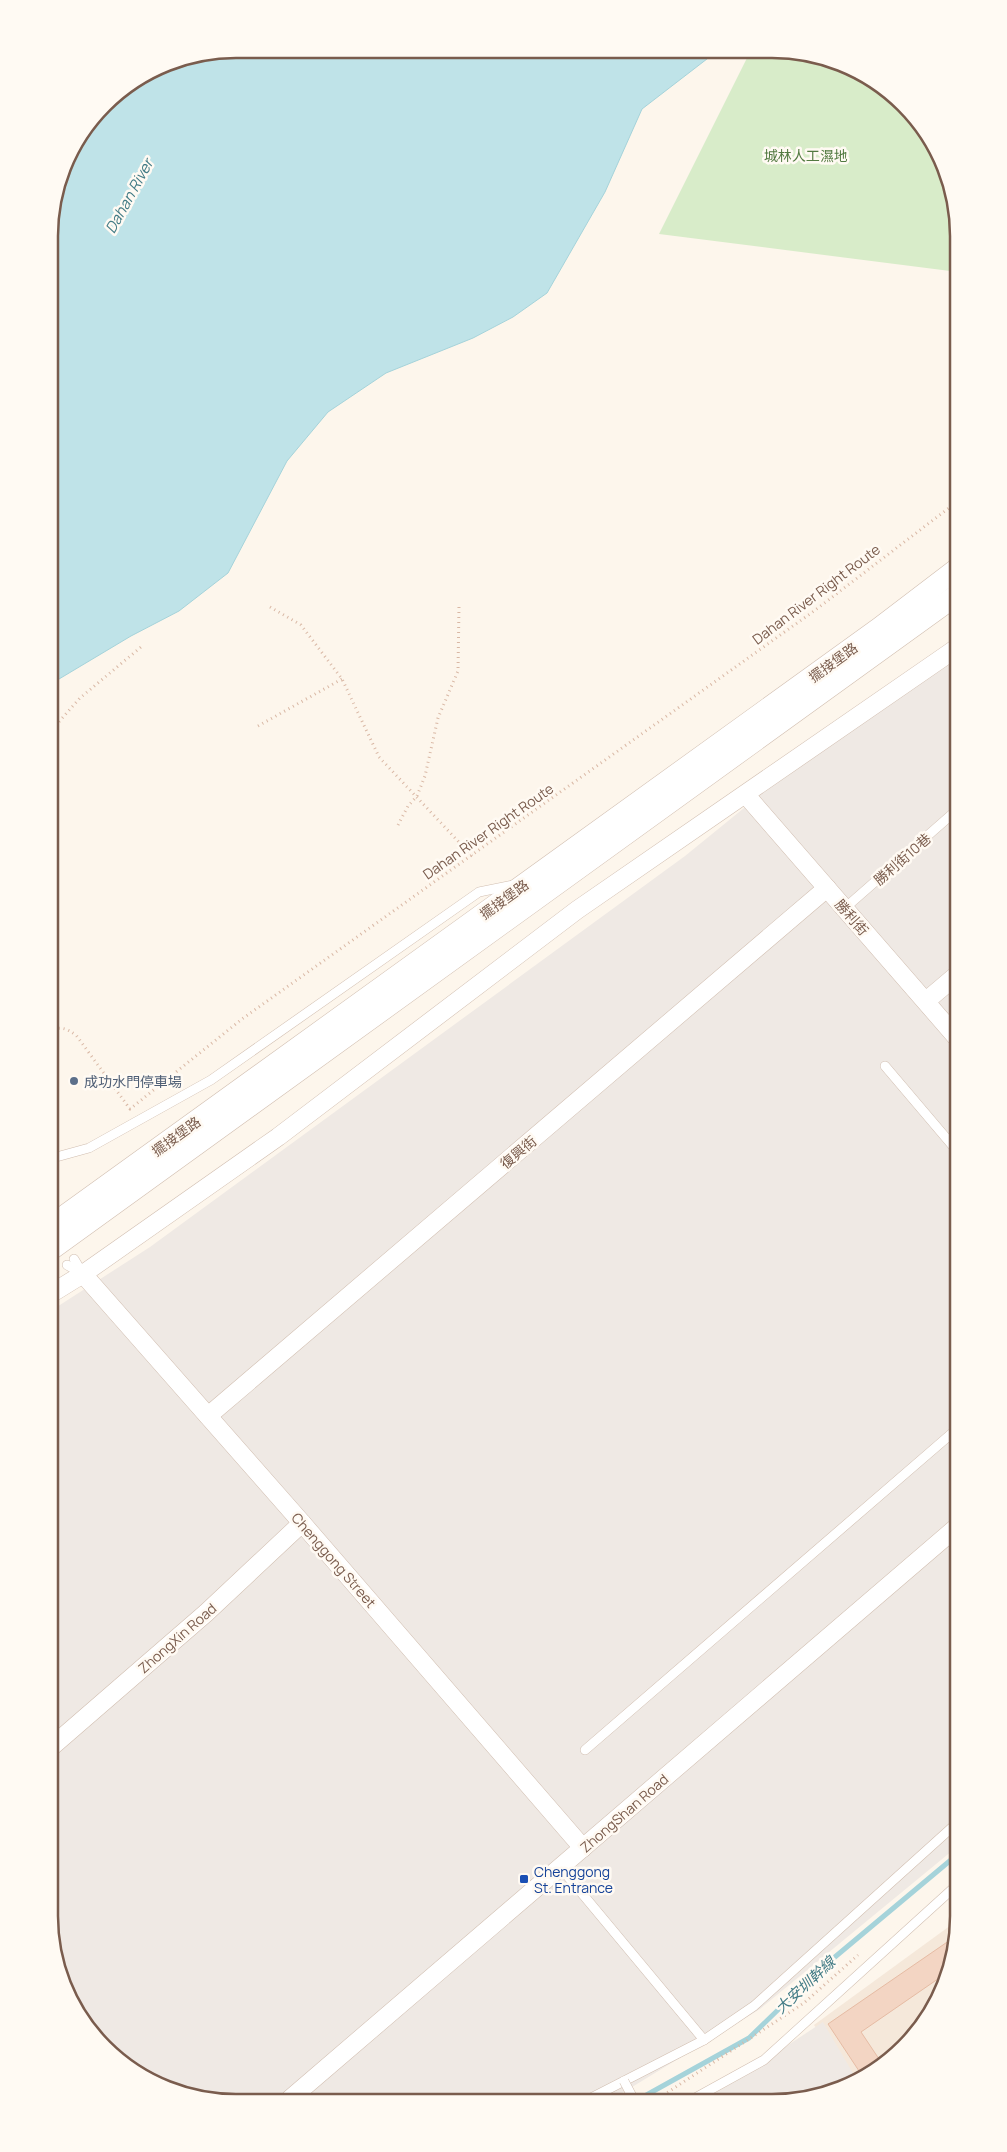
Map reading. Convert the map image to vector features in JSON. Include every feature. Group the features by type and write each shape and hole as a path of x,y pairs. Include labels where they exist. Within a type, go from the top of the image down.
{"street":[{"name":"擺接堡路","path":"58,1221 870,635 950,574"},
{"name":"擺接堡路","path":"58,1244 950,600"},
{"path":"58,1289 83,1274 278,1137 577,910 950,653"},
{"name":"勝利街","path":"746,794 950,1030"},
{"name":"復興街","path":"208,1416 827,888"},
{"path":"926,1001 950,981"},
{"name":"Chenggong Street","path":"83,1274 582,1848"},
{"name":"ZhongXin Road","path":"58,1740 206,1613 302,1524"},
{"name":"ZhongShan Road","path":"296,2094 950,1533"}],"lane":[{"name":"勝利街10巷","path":"845,908 950,816"},
{"path":"58,1157 89,1148 211,1080 479,892 528,882"},
{"path":"885,1066 950,1143"},
{"name":"Chenggong Street","path":"70,1262 83,1274"},
{"path":"585,1750 950,1435"},
{"path":"599,2094 704,2040 754,2006 950,1829"},
{"path":"560,1867 704,2040"},
{"path":"702,2094 764,2060 950,1891"},
{"path":"624,2081 631,2094"}],"path":[{"name":"Dahan River Right Route","path":"58,1028 66,1028 76,1036 130,1109 242,1019 814,611 950,507"},
{"path":"398,825 408,806 417,796 425,776 438,718 458,671 459,605"},
{"path":"270,607 301,625 342,679 379,758 472,856"},
{"path":"58,723 80,698 142,647"},
{"path":"258,726 342,679"},
{"path":"665,2094 804,2003 862,1951"}],"shaded area":[{"path":"950,641 950,1853 760,2009 621,2094 224,2094 201,2091 168,2081 147,2071 127,2058 94,2025 81,2005 71,1984 59,1939 58,1306 150,1247 685,856"},
{"path":"949,1926 946,1951 940,1973 926,2005 913,2025 880,2058 853,2075 814,2025"},
{"path":"823,2022 854,2074 828,2085 794,2093 714,2094"}],"green space":[{"name":"城林人工濕地","path":"747,58 794,59 828,67 860,81 880,94 913,127 926,147 936,168 946,201 950,236 950,271 659,234"}],"water":[{"name":"Dahan River","path":"708,58 642,109 605,192 547,293 513,317 473,338 386,373 328,412 287,461 228,573 179,611 131,636 58,680 58,224 61,201 71,168 81,147 102,118 127,94 147,81 179,67 213,59"}],"building":[{"path":"948,1942 938,1979 861,2032 879,2059 859,2071 828,2024"}],"waterway":[{"name":"大安圳幹線","path":"648,2094 749,2038 817,1972 950,1861"}],"place":[{"name":"成功水門停車場","path":"74,1081"},
{"name":"Chenggong St. Entrance","path":"524,1879"}]}
